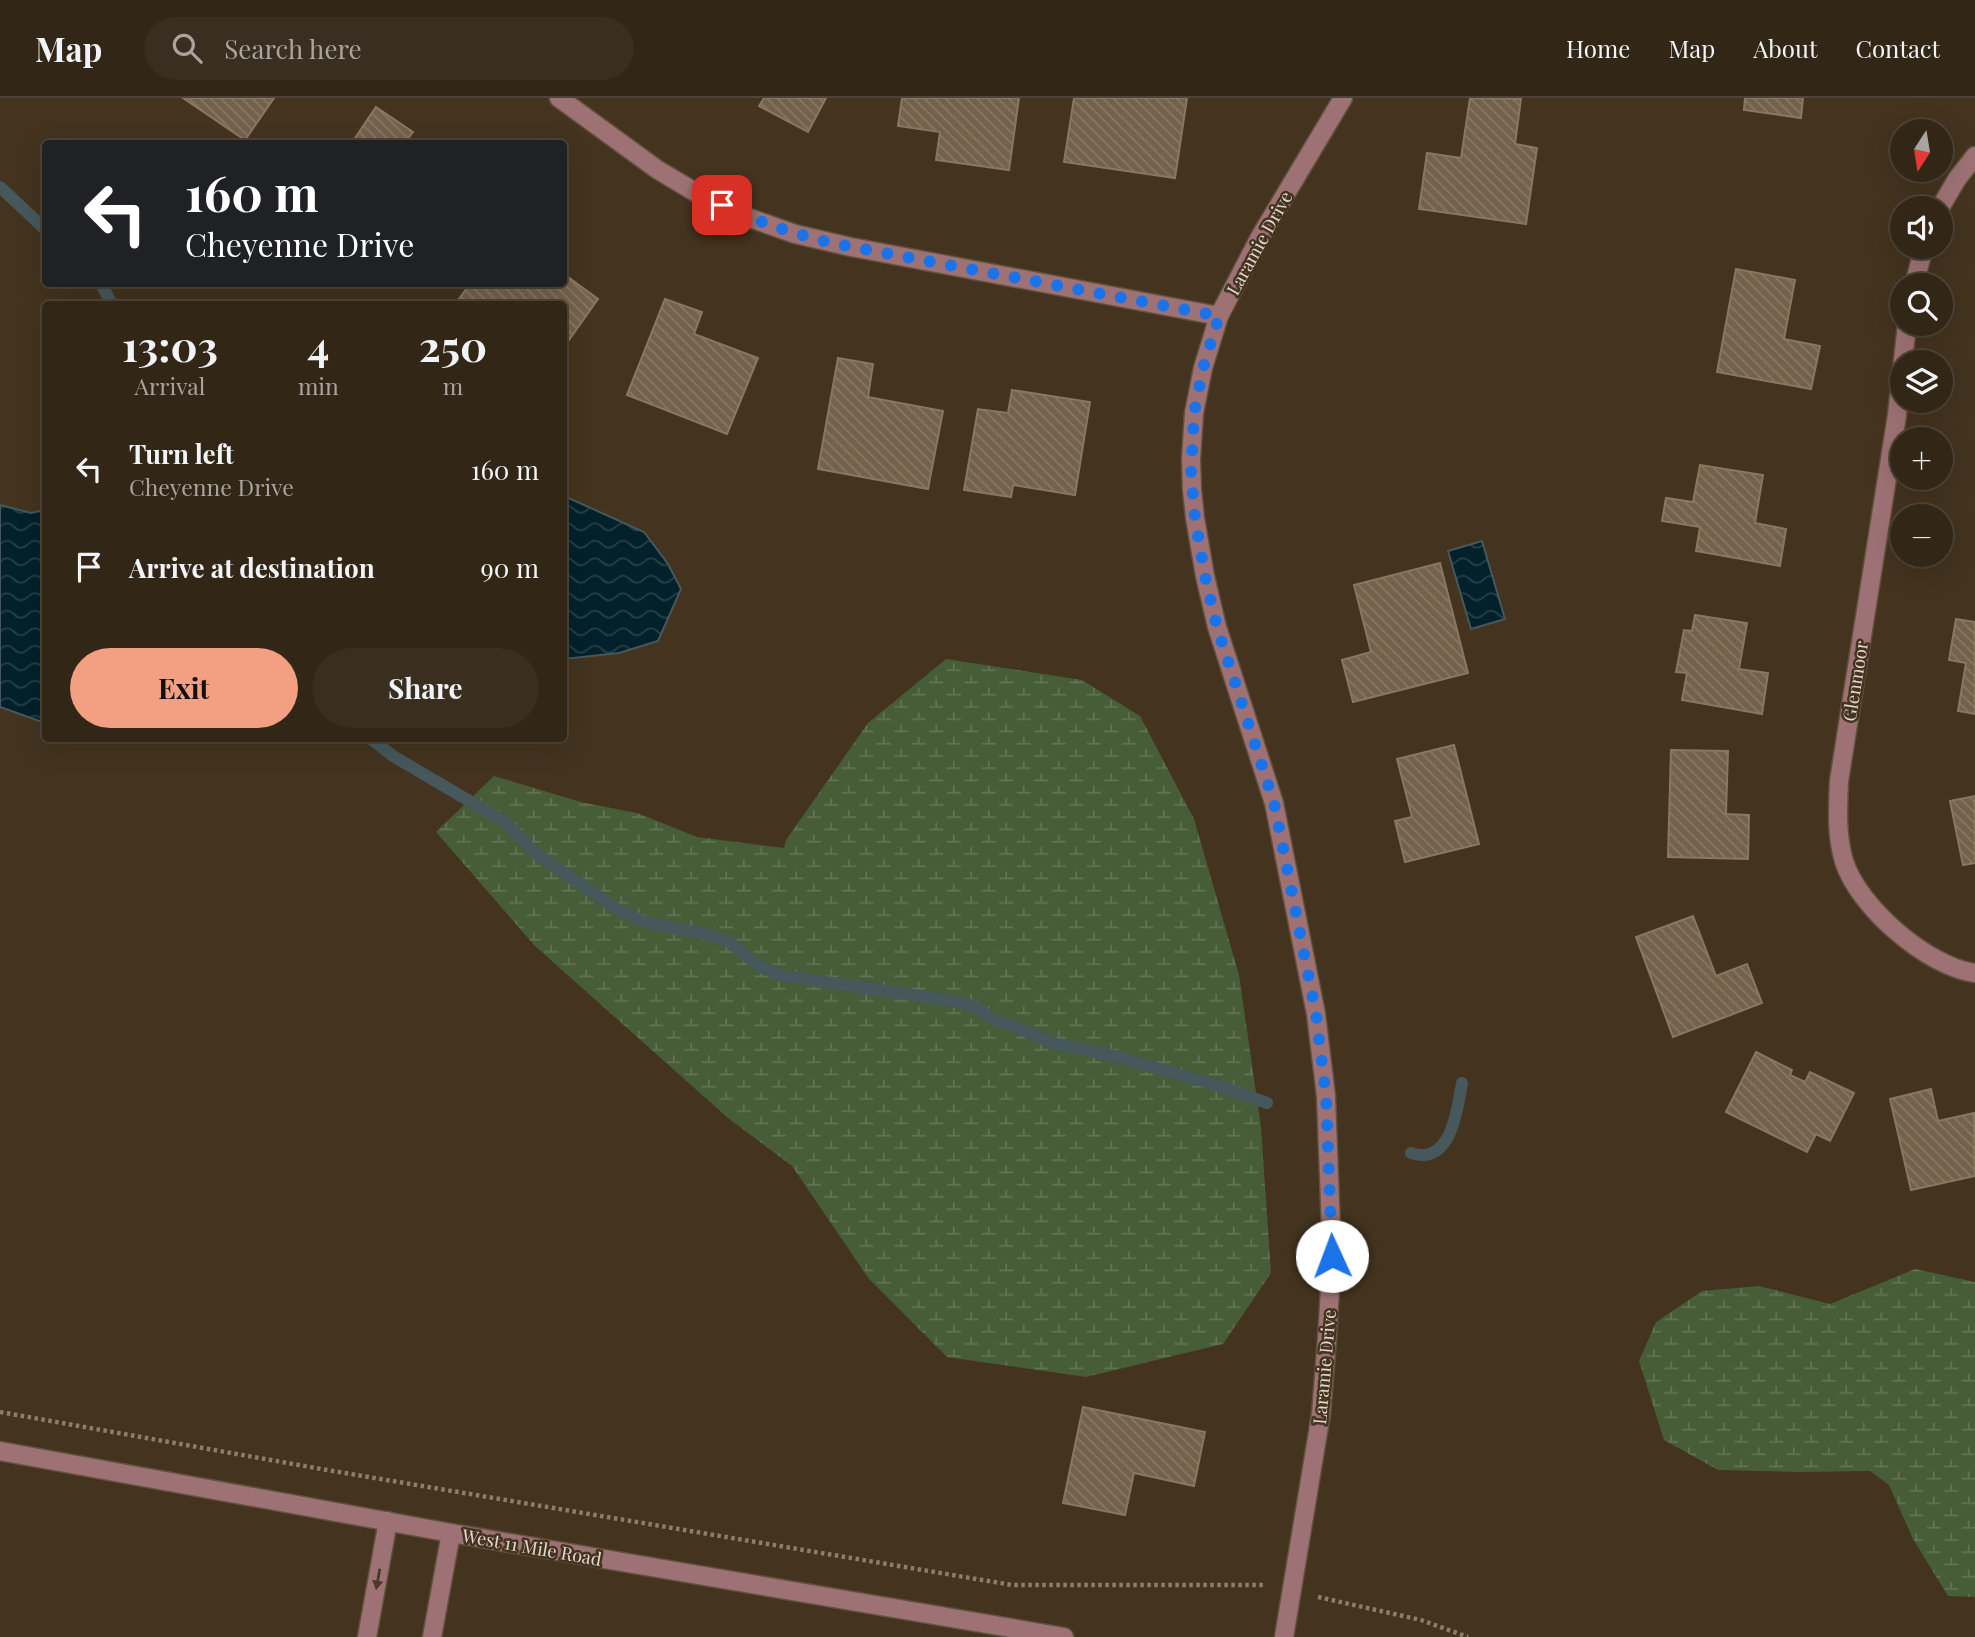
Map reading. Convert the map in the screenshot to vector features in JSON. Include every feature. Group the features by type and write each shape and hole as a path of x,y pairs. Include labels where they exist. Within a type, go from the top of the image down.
{"street":[{"path":"559,98 658,170 701,195 744,216 795,234 1219,316"},
{"name":"Laramie Drive","path":"1284,1637 1321,1414 1326,1351 1332,1256 1326,1096 1316,1014 1274,803 1217,627 1195,518 1191,470 1194,413 1203,368 1219,316 1260,237 1343,98"},
{"path":"1947,196 1975,156"},
{"name":"Glenmoor","path":"1906,336 1897,415 1839,781 1839,835 1844,861 1853,884 1873,909 1918,948 1944,963 1975,973"},
{"name":"West 11 Mile Road","path":"0,1451 451,1533 1065,1637"},
{"path":"367,1637 388,1521"},
{"path":"432,1637 451,1533"}],"path":[{"path":"0,1412 1012,1585 1264,1585 1421,1620 1468,1637"}],"green space":[{"path":"946,659 1082,680 1140,716 1194,819 1239,975 1261,1127 1271,1273 1223,1344 1086,1377 947,1357 869,1279 792,1166 728,1118 535,946 436,832 494,776 581,802 637,813 697,837 784,848 786,840 868,723"},
{"path":"1915,1269 1975,1282 1975,1597 1948,1596 1913,1539 1889,1485 1870,1471 1718,1470 1664,1440 1639,1361 1656,1322 1702,1291 1759,1286 1830,1304"}],"water":[{"path":"567,497 644,532 668,564 681,589 658,641 619,653 567,659"},
{"path":"0,505 31,513 42,511 42,722 0,707"},
{"path":"1482,541 1505,619 1471,629 1448,551"}],"building":[{"path":"183,98 274,98 245,140"},
{"path":"764,98 826,98 808,132 759,106"},
{"path":"902,98 1019,98 1009,170 936,160 940,132 898,126"},
{"path":"1074,98 1187,98 1175,178 1064,162"},
{"path":"1470,98 1521,99 1515,144 1537,148 1526,224 1419,209 1427,153 1461,158"},
{"path":"1745,98 1803,98 1801,118 1744,110"},
{"path":"376,107 413,132 407,140 354,140"},
{"path":"1736,269 1795,280 1784,339 1820,346 1811,389 1717,372"},
{"path":"567,276 598,299 567,343 567,301 457,301 468,287 567,287"},
{"path":"665,299 702,312 694,334 758,358 727,434 627,395"},
{"path":"838,358 873,364 868,397 943,411 928,489 818,469"},
{"path":"1012,390 1090,402 1075,495 1013,485 1011,497 964,490 978,409 1008,413"},
{"path":"1700,465 1763,475 1755,523 1786,529 1780,566 1696,551 1700,527 1662,521 1666,498 1693,502"},
{"path":"1440,563 1468,673 1353,702 1342,660 1371,652 1354,585"},
{"path":"1695,615 1747,623 1739,669 1768,673 1762,714 1682,700 1687,673 1676,672 1684,630 1692,631"},
{"path":"1956,619 1975,622 1975,714 1958,711 1966,663 1949,660"},
{"path":"1454,745 1479,844 1405,862 1395,821 1412,817 1397,759"},
{"path":"1671,750 1728,751 1726,814 1749,815 1748,859 1668,857"},
{"path":"1975,796 1975,863 1963,865 1950,801"},
{"path":"1693,916 1716,976 1747,964 1762,1003 1673,1037 1636,937"},
{"path":"1756,1052 1792,1070 1790,1075 1805,1082 1810,1072 1854,1093 1830,1141 1816,1134 1807,1152 1726,1112"},
{"path":"1931,1089 1938,1121 1974,1113 1975,1176 1911,1190 1890,1099"},
{"path":"1083,1407 1205,1432 1194,1486 1134,1473 1125,1515 1063,1503"}],"waterway":[{"path":"0,187 42,226"},
{"path":"103,287 110,301"},
{"path":"375,742 393,756 505,822 534,852 617,909 644,922 728,941 757,965 779,975 974,1006 994,1020 1052,1043 1110,1055 1216,1085 1267,1103"},
{"path":"1411,1153 1422,1155 1441,1147 1456,1115 1462,1083"}],"route":[{"path":"722,205 744,216 795,234 832,243 1219,316 1209,344 1194,413 1191,474 1195,518 1217,627 1274,803 1316,1014 1326,1096 1332,1256"}]}
